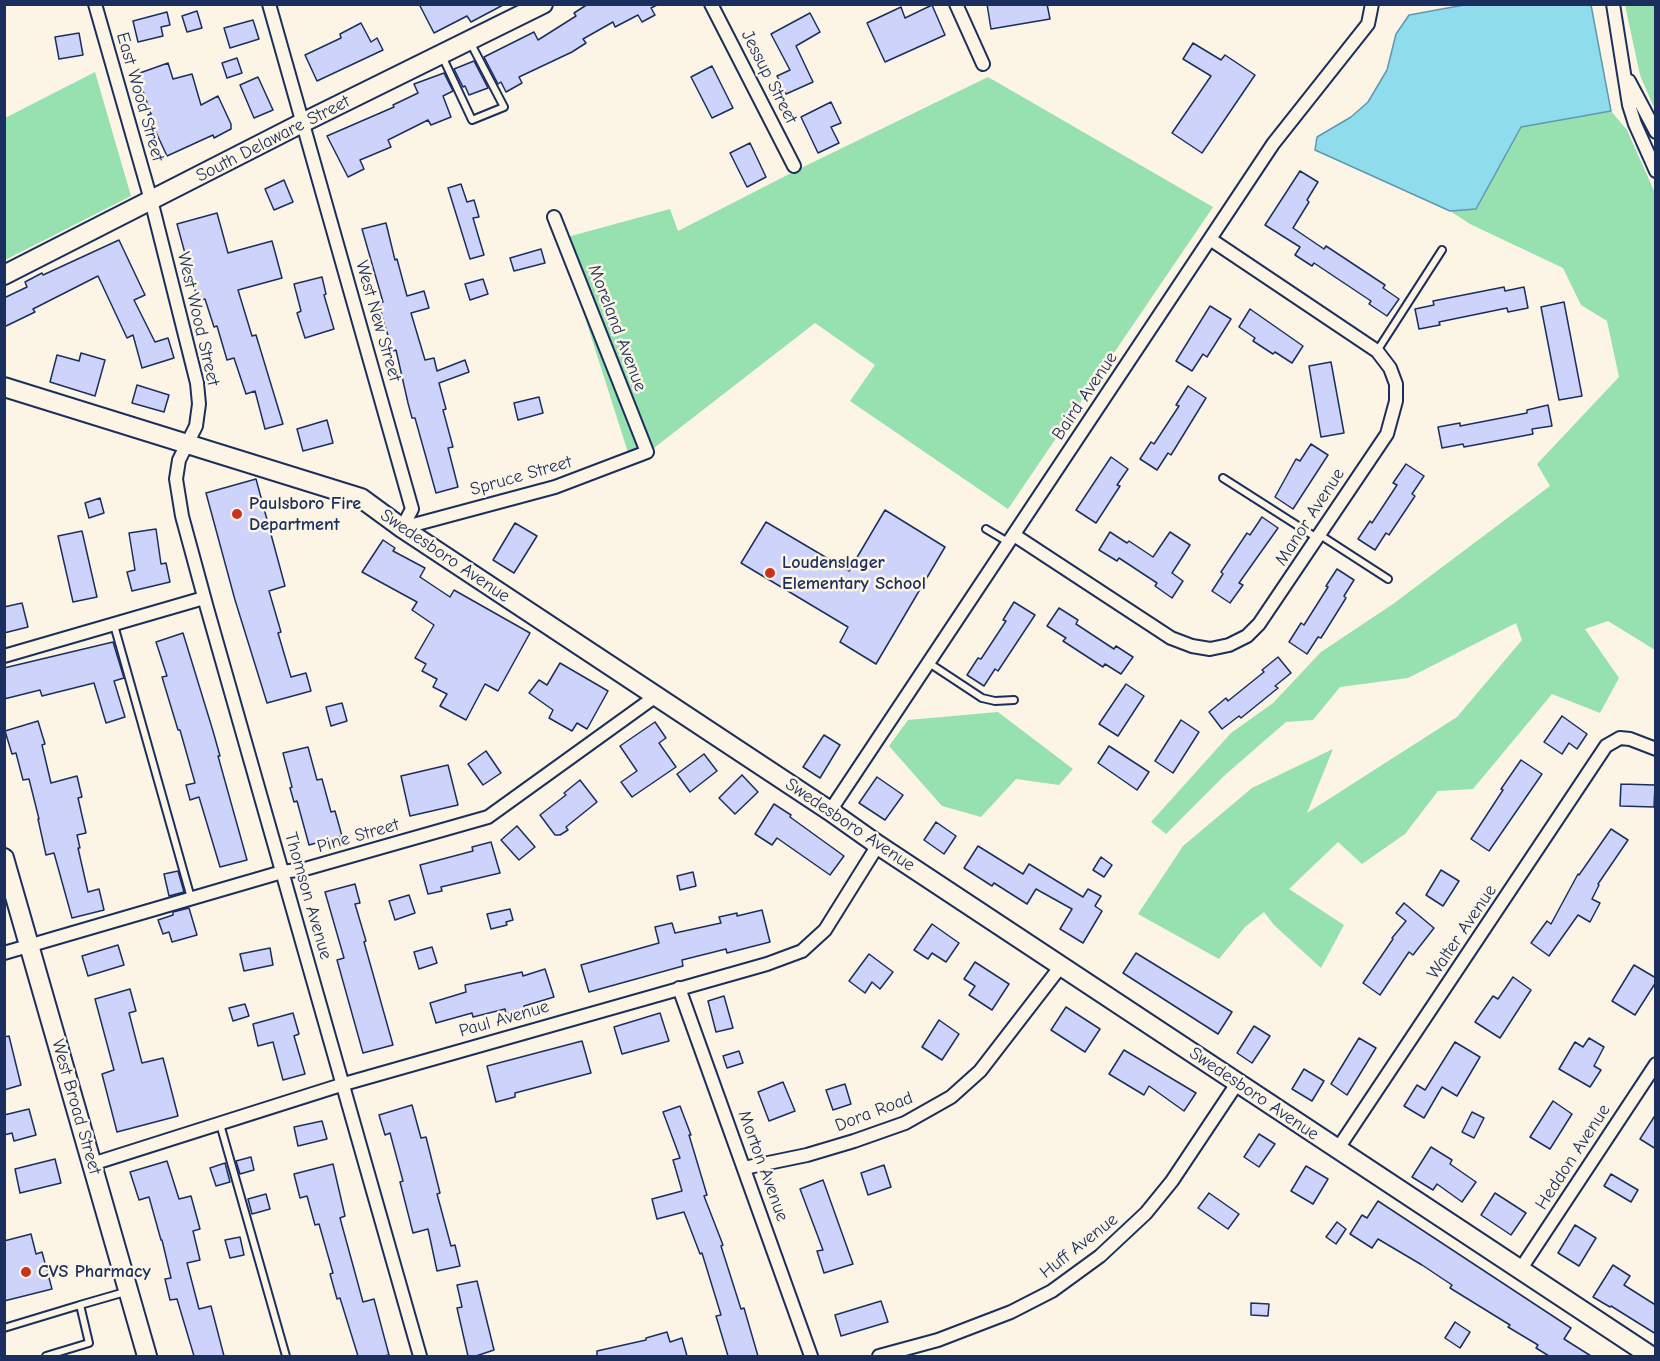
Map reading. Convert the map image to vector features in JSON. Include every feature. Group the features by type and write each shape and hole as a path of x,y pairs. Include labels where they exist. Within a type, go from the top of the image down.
{"street":[{"name":"East Wood Street","path":"95,4 151,200"},
{"name":"West New Street","path":"269,4 412,509 402,528"},
{"name":"South Delaware Street","path":"4,275 302,123 442,56 543,4"},
{"name":"Jessup Street","path":"711,4 794,166"},
{"path":"956,4 983,63"},
{"name":"Baird Avenue","path":"830,811 1278,136 1368,24 1372,4"},
{"path":"1613,4 1629,105 1656,171"},
{"path":"1624,72 1656,132"},
{"name":"West Wood Street","path":"151,200 197,383 199,404 196,426 187,444"},
{"name":"Moreland Avenue","path":"554,217 647,452"},
{"name":"Manor Avenue","path":"1011,539 1171,638 1192,646 1210,649 1229,645 1247,636 1259,624 1387,434 1396,402 1396,384 1390,368 1377,351 1210,239"},
{"name":"Swedesboro Avenue","path":"4,387 361,498 402,528 878,845 1651,1356"},
{"name":"Thomson Avenue","path":"187,444 179,460 176,479 182,516 420,1356"},
{"name":"Spruce Street","path":"402,528 555,487 647,452"},
{"path":"4,656 204,598"},
{"name":"Pine Street","path":"4,953 282,872 305,869 488,818 656,696"},
{"name":"Walter Avenue","path":"1337,1149 1606,746 1620,738 1630,739 1656,749"},
{"name":"Paul Avenue","path":"92,1164 344,1084 767,964 802,951 825,930 878,845"},
{"name":"West Broad Street","path":"4,858 147,1356"},
{"name":"Dora Road","path":"744,1168 807,1155 854,1141 905,1123 951,1097 980,1071 1061,966"},
{"name":"Morton Avenue","path":"679,988 811,1356"},
{"name":"Heddon Avenue","path":"1520,1270 1656,1064"},
{"name":"Huff Avenue","path":"879,1356 938,1340 1011,1312 1052,1291 1100,1257 1130,1230 1166,1189 1238,1082"}],"lane":[{"path":"442,56 472,120 504,106 470,42"},
{"path":"1377,351 1442,250"},
{"path":"1223,478 1388,579"},
{"path":"986,529 1011,539"},
{"path":"114,625 192,899"},
{"path":"929,663 982,698 995,701 1014,700"},
{"path":"220,1124 286,1356"},
{"path":"4,1328 128,1291"},
{"path":"46,1356 89,1343 80,1305"}],"green space":[{"path":"1625,5 1655,5 1655,110 1640,75"},
{"path":"95,72 131,196 5,260 5,118"},
{"path":"988,77 1213,207 1008,509 850,401 875,365 815,323 632,465 560,239 670,209 678,231"},
{"path":"1611,111 1627,130 1655,193 1655,650 1608,621 1585,629 1619,678 1600,713 1552,694 1473,789 1438,791 1405,834 1362,864 1338,842 1289,889 1344,925 1321,968 1274,925 1264,912 1245,927 1219,959 1138,914 1183,846 1252,788 1333,749 1307,813 1457,717 1522,640 1516,623 1408,678 1340,687 1313,720 1286,722 1225,775 1166,834 1151,822 1231,733 1273,703 1321,652 1393,604 1550,486 1537,464 1619,377 1607,321 1581,305 1563,268 1470,224 1450,211 1476,209 1521,127"},
{"path":"998,712 1073,769 1059,785 1016,779 981,817 942,806 889,746 908,720"}],"water":[{"path":"1464,5 1591,5 1611,111 1521,127 1476,209 1450,211 1315,150 1317,137 1351,117 1368,102 1387,70 1396,34 1409,15"}],"building":[{"path":"419,4 505,4 471,22 467,16 434,33"},
{"path":"588,4 659,4 651,8 655,15 642,22 638,15 615,27 613,22 583,39 586,43 519,77 522,83 506,92 501,82 498,84 484,57 534,32 538,40 576,16 574,13"},
{"path":"987,4 1047,4 1050,19 991,29"},
{"path":"932,5 945,35 885,62 867,23 901,7 905,18"},
{"path":"197,11 202,28 187,32 182,16"},
{"path":"167,12 170,25 161,27 163,36 138,42 133,21"},
{"path":"810,13 820,32 796,46 813,82 786,94 777,76 790,70 771,34"},
{"path":"253,20 259,39 230,48 224,28"},
{"path":"361,23 371,42 377,38 383,50 317,81 305,55 341,38 340,34"},
{"path":"79,33 83,55 59,59 55,37"},
{"path":"1193,43 1221,60 1225,55 1255,75 1202,153 1172,133 1211,76 1183,59"},
{"path":"237,58 242,73 227,78 222,63"},
{"path":"474,61 488,88 469,95 454,69"},
{"path":"168,63 173,79 192,74 201,105 218,96 231,124 231,129 167,156 148,115 151,114 137,74"},
{"path":"712,66 733,108 712,118 691,77"},
{"path":"444,73 453,91 443,96 451,117 431,125 428,120 388,140 391,147 360,160 364,169 348,177 327,136 394,107 393,105 418,93 414,84"},
{"path":"258,77 273,110 254,118 240,85"},
{"path":"831,102 841,123 831,127 839,143 818,153 801,117"},
{"path":"750,143 766,177 747,187 730,153"},
{"path":"1300,171 1318,182 1293,228 1324,249 1326,246 1385,285 1383,288 1399,299 1387,316 1369,304 1371,301 1314,263 1312,266 1295,255 1300,247 1265,225"},
{"path":"284,180 293,202 274,210 265,189"},
{"path":"461,184 467,202 474,200 479,217 473,218 484,255 470,259 448,188"},
{"path":"217,213 228,253 272,241 282,278 238,290 252,336 256,335 283,424 265,429 255,391 246,394 234,358 227,360 217,326 214,327 205,299 198,301 177,224"},
{"path":"386,223 407,296 424,291 429,308 411,313 425,360 434,358 437,371 465,360 469,372 439,383 446,409 443,410 453,447 448,448 458,487 436,493 415,418 412,418 396,350 393,351 383,320 379,303 383,302 362,229"},
{"path":"119,240 145,295 134,300 155,342 168,338 174,358 142,368 133,335 127,338 98,276 33,309 35,312 4,327 4,298 27,287 25,282"},
{"path":"541,249 545,263 514,271 510,258"},
{"path":"322,277 326,294 324,295 334,329 305,338 297,313 301,311 294,284"},
{"path":"483,279 488,294 470,300 465,284"},
{"path":"1504,287 1505,291 1524,287 1528,308 1508,312 1507,308 1439,322 1440,325 1419,329 1415,309 1434,305 1433,301"},
{"path":"1564,302 1582,396 1559,400 1541,307"},
{"path":"1210,306 1231,319 1207,357 1203,354 1192,371 1176,361"},
{"path":"1250,309 1303,346 1292,363 1253,341 1255,338 1239,327"},
{"path":"81,353 105,360 95,396 50,382 57,355 79,361"},
{"path":"1331,362 1344,433 1321,437 1309,366"},
{"path":"137,385 169,395 164,412 132,403"},
{"path":"1188,386 1206,398 1171,455 1168,453 1157,470 1140,459 1151,442 1154,444 1179,406 1176,405"},
{"path":"539,397 543,413 518,420 514,403"},
{"path":"1548,405 1552,426 1532,429 1533,434 1464,447 1463,444 1442,448 1438,427 1460,423 1460,426 1527,413 1527,410"},
{"path":"327,420 333,443 303,451 297,429"},
{"path":"1311,444 1328,455 1293,509 1275,497 1296,459 1300,461"},
{"path":"1111,457 1128,469 1096,523 1076,510"},
{"path":"1406,464 1424,476 1412,494 1415,496 1389,535 1386,533 1375,550 1358,539 1370,521 1372,523 1397,485 1393,483"},
{"path":"256,479 285,586 269,591 281,632 278,633 291,677 306,673 311,691 267,703 235,600 206,493"},
{"path":"100,498 104,513 89,518 85,503"},
{"path":"885,510 945,547 876,664 840,642 848,627 741,563 766,522 849,571"},
{"path":"1262,517 1278,528 1239,583 1243,585 1230,603 1212,591 1223,574 1221,572 1247,533 1250,535"},
{"path":"515,523 537,536 514,573 493,560"},
{"path":"156,529 161,564 166,563 170,582 132,591 127,572 135,570 129,533"},
{"path":"82,531 97,597 73,602 58,536"},
{"path":"1110,532 1153,557 1170,532 1190,545 1172,573 1183,581 1172,598 1155,586 1157,583 1119,558 1117,561 1099,550"},
{"path":"383,540 395,548 393,551 425,568 420,577 450,597 454,590 530,633 498,691 485,684 466,720 440,706 447,694 433,687 437,679 422,671 426,664 415,658 434,625 412,610 417,602 362,572"},
{"path":"1337,569 1354,580 1344,596 1346,598 1321,638 1318,637 1307,654 1289,642 1301,623 1304,625"},
{"path":"1014,602 1035,615 998,671 995,669 984,686 967,675 978,658 981,659 1006,621 1003,620"},
{"path":"22,603 28,627 4,633 4,607"},
{"path":"1059,608 1078,620 1076,624 1114,649 1116,646 1133,657 1121,674 1105,664 1103,667 1063,641 1066,638 1047,626"},
{"path":"183,633 213,731 247,860 220,867 199,797 190,800 186,785 195,783 162,677 167,676 156,642"},
{"path":"113,642 124,678 114,681 125,717 106,723 94,683 42,696 40,690 4,699 4,668"},
{"path":"1278,657 1291,673 1275,686 1278,688 1241,718 1239,716 1222,729 1209,712 1226,698 1228,701 1264,672 1262,670"},
{"path":"560,663 608,691 587,729 577,723 572,731 549,718 553,710 529,693 539,680 547,685"},
{"path":"1126,684 1144,696 1118,736 1099,724"},
{"path":"342,703 347,721 331,726 326,707"},
{"path":"1562,716 1587,734 1577,749 1569,743 1562,754 1544,742"},
{"path":"1181,720 1199,732 1173,773 1155,761"},
{"path":"38,721 45,744 42,745 51,783 77,776 82,797 78,798 86,833 77,835 80,848 78,848 88,892 99,889 104,910 72,918 54,853 46,855 29,779 23,780 16,753 12,754 5,731"},
{"path":"655,722 666,738 659,743 676,767 632,797 621,782 637,771 620,746"},
{"path":"824,735 840,745 820,778 803,767"},
{"path":"1109,746 1149,772 1137,790 1098,763"},
{"path":"308,747 317,780 322,779 331,812 335,811 342,836 309,845 297,801 294,802 290,788 292,787 283,753"},
{"path":"486,751 501,773 483,785 468,764"},
{"path":"704,754 717,771 690,792 677,774"},
{"path":"1521,760 1542,774 1489,851 1471,839"},
{"path":"448,765 458,805 410,816 401,776"},
{"path":"742,775 758,792 735,814 719,798"},
{"path":"877,777 903,795 885,820 859,803"},
{"path":"580,780 597,802 566,827 568,830 555,835 540,815 566,795 564,793"},
{"path":"1621,784 1655,785 1654,807 1620,806"},
{"path":"774,804 844,856 830,875 777,838 772,845 755,834"},
{"path":"936,822 956,836 944,854 924,840"},
{"path":"517,826 535,847 519,860 501,840"},
{"path":"1611,829 1628,840 1598,884 1592,899 1600,903 1590,922 1578,915 1549,956 1531,943 1547,921 1551,924 1578,874"},
{"path":"491,842 500,873 441,887 442,891 428,894 420,865 473,851 472,847"},
{"path":"978,846 1023,874 1029,864 1083,897 1088,889 1101,896 1095,906 1102,911 1083,943 1060,929 1072,909 1036,889 1027,904 994,883 992,886 964,868"},
{"path":"1101,857 1112,865 1104,877 1093,870"},
{"path":"1441,870 1459,881 1443,906 1426,895"},
{"path":"178,871 184,892 169,896 164,874"},
{"path":"693,872 696,886 680,890 677,876"},
{"path":"355,884 360,903 355,904 393,1045 363,1053 337,960 344,958 325,892"},
{"path":"409,895 415,913 395,920 389,901"},
{"path":"1404,903 1434,928 1413,955 1409,952 1380,995 1363,983 1392,938 1406,921 1396,913"},
{"path":"189,908 197,935 172,942 169,932 163,934 158,920 173,915 173,912"},
{"path":"510,909 513,920 506,922 507,925 491,929 487,914"},
{"path":"762,910 770,942 727,953 726,949 682,960 683,966 589,992 581,965 659,943 655,927 672,923 675,933 721,923 719,917 737,913 737,916"},
{"path":"932,924 959,943 946,962 932,953 928,959 914,950"},
{"path":"118,945 124,965 88,976 82,956"},
{"path":"432,947 437,963 419,969 414,952"},
{"path":"270,948 273,965 244,971 240,954"},
{"path":"1136,953 1232,1012 1218,1034 1123,973"},
{"path":"869,954 893,972 880,989 872,982 865,993 849,981"},
{"path":"975,962 1009,984 992,1010 969,995 975,986 964,979"},
{"path":"1634,965 1656,978 1656,982 1635,1015 1612,1001"},
{"path":"545,969 554,997 506,1014 505,1009 473,1017 472,1013 436,1023 430,1003 466,992 465,985 522,972 523,976"},
{"path":"1513,977 1531,990 1500,1038 1475,1022 1493,996 1498,999"},
{"path":"130,989 136,1011 129,1013 142,1063 163,1058 178,1116 117,1132 102,1074 114,1070 95,999"},
{"path":"724,996 733,1028 716,1032 708,1001"},
{"path":"245,1004 249,1016 233,1021 229,1008"},
{"path":"1066,1007 1100,1029 1085,1052 1051,1030"},
{"path":"293,1013 299,1034 294,1036 305,1074 283,1080 273,1042 258,1046 253,1024"},
{"path":"660,1013 669,1041 622,1054 614,1027"},
{"path":"939,1020 959,1034 942,1060 922,1047"},
{"path":"1254,1026 1270,1036 1252,1063 1237,1053"},
{"path":"9,1036 21,1085 4,1090 4,1037"},
{"path":"1359,1038 1376,1048 1347,1095 1331,1084"},
{"path":"1589,1038 1604,1047 1594,1066 1601,1070 1590,1087 1559,1069 1575,1042 1583,1047"},
{"path":"582,1041 591,1073 515,1093 515,1097 496,1102 487,1066"},
{"path":"1455,1042 1480,1057 1457,1096 1442,1087 1424,1118 1404,1106 1417,1085 1425,1090"},
{"path":"1124,1050 1196,1093 1184,1111 1149,1086 1144,1095 1109,1074"},
{"path":"739,1051 743,1063 727,1068 723,1056"},
{"path":"1304,1069 1324,1081 1312,1101 1292,1089"},
{"path":"783,1082 795,1111 769,1121 758,1092"},
{"path":"845,1084 851,1104 833,1110 826,1090"},
{"path":"1553,1101 1572,1114 1550,1149 1530,1137"},
{"path":"412,1105 421,1138 426,1137 440,1193 437,1194 451,1246 455,1245 460,1266 437,1271 428,1229 413,1233 400,1182 403,1181 390,1133 385,1135 379,1115"},
{"path":"680,1106 691,1135 689,1135 707,1195 704,1196 723,1245 721,1246 741,1309 744,1308 758,1356 728,1356 716,1316 721,1315 702,1253 700,1254 684,1212 657,1219 652,1199 682,1191 673,1160 680,1158 663,1112"},
{"path":"29,1109 36,1135 14,1141 12,1133 4,1135 4,1115"},
{"path":"1472,1112 1484,1118 1474,1138 1462,1132"},
{"path":"1656,1114 1656,1149 1640,1139"},
{"path":"322,1121 327,1139 298,1146 294,1127"},
{"path":"1259,1134 1275,1144 1259,1167 1244,1157"},
{"path":"1431,1147 1452,1160 1450,1164 1476,1182 1462,1202 1437,1184 1433,1190 1412,1177"},
{"path":"251,1157 254,1170 240,1174 236,1161"},
{"path":"55,1159 61,1183 20,1193 15,1169"},
{"path":"167,1161 179,1199 191,1196 200,1229 193,1231 200,1260 187,1263 199,1309 211,1306 224,1356 194,1356 177,1299 170,1300 165,1279 171,1278 149,1197 139,1200 130,1172"},
{"path":"225,1163 230,1182 216,1186 210,1168"},
{"path":"333,1164 345,1216 340,1218 363,1302 374,1299 389,1355 358,1356 340,1298 337,1299 330,1274 333,1273 319,1224 315,1225 307,1196 300,1198 294,1174"},
{"path":"884,1165 891,1187 868,1195 861,1173"},
{"path":"1306,1166 1328,1179 1313,1204 1291,1191"},
{"path":"1611,1174 1638,1190 1631,1202 1604,1186"},
{"path":"823,1180 853,1264 824,1273 817,1251 823,1250 800,1189"},
{"path":"1209,1193 1239,1214 1228,1229 1198,1208"},
{"path":"1495,1193 1526,1213 1511,1235 1481,1215"},
{"path":"266,1194 270,1209 252,1214 248,1199"},
{"path":"1378,1201 1571,1328 1564,1339 1591,1356 1549,1356 1536,1348 1538,1345 1450,1288 1452,1285 1422,1265 1378,1239 1372,1248 1350,1234 1362,1215 1367,1218"},
{"path":"1337,1222 1346,1229 1336,1244 1326,1237"},
{"path":"1575,1225 1596,1238 1579,1266 1558,1253"},
{"name":"CVS Pharmacy","path":"31,1234 36,1254 42,1252 52,1289 4,1301 4,1241"},
{"path":"240,1237 244,1255 230,1258 225,1240"},
{"path":"1613,1265 1630,1276 1624,1285 1654,1304 1656,1302 1656,1334 1593,1297"},
{"path":"477,1281 494,1350 468,1356 457,1308 462,1307 457,1285"},
{"path":"881,1301 888,1322 841,1336 835,1315"},
{"path":"1251,1303 1269,1304 1268,1316 1251,1315"},
{"path":"1455,1322 1470,1332 1460,1348 1445,1338"},
{"path":"667,1332 670,1342 682,1338 687,1356 597,1356 597,1351 646,1340 646,1338"}],"place":[{"name":"Paulsboro Fire Department","path":"237,514"},
{"name":"Loudenslager Elementary School","path":"770,573"},
{"name":"CVS Pharmacy","path":"26,1272"}]}
